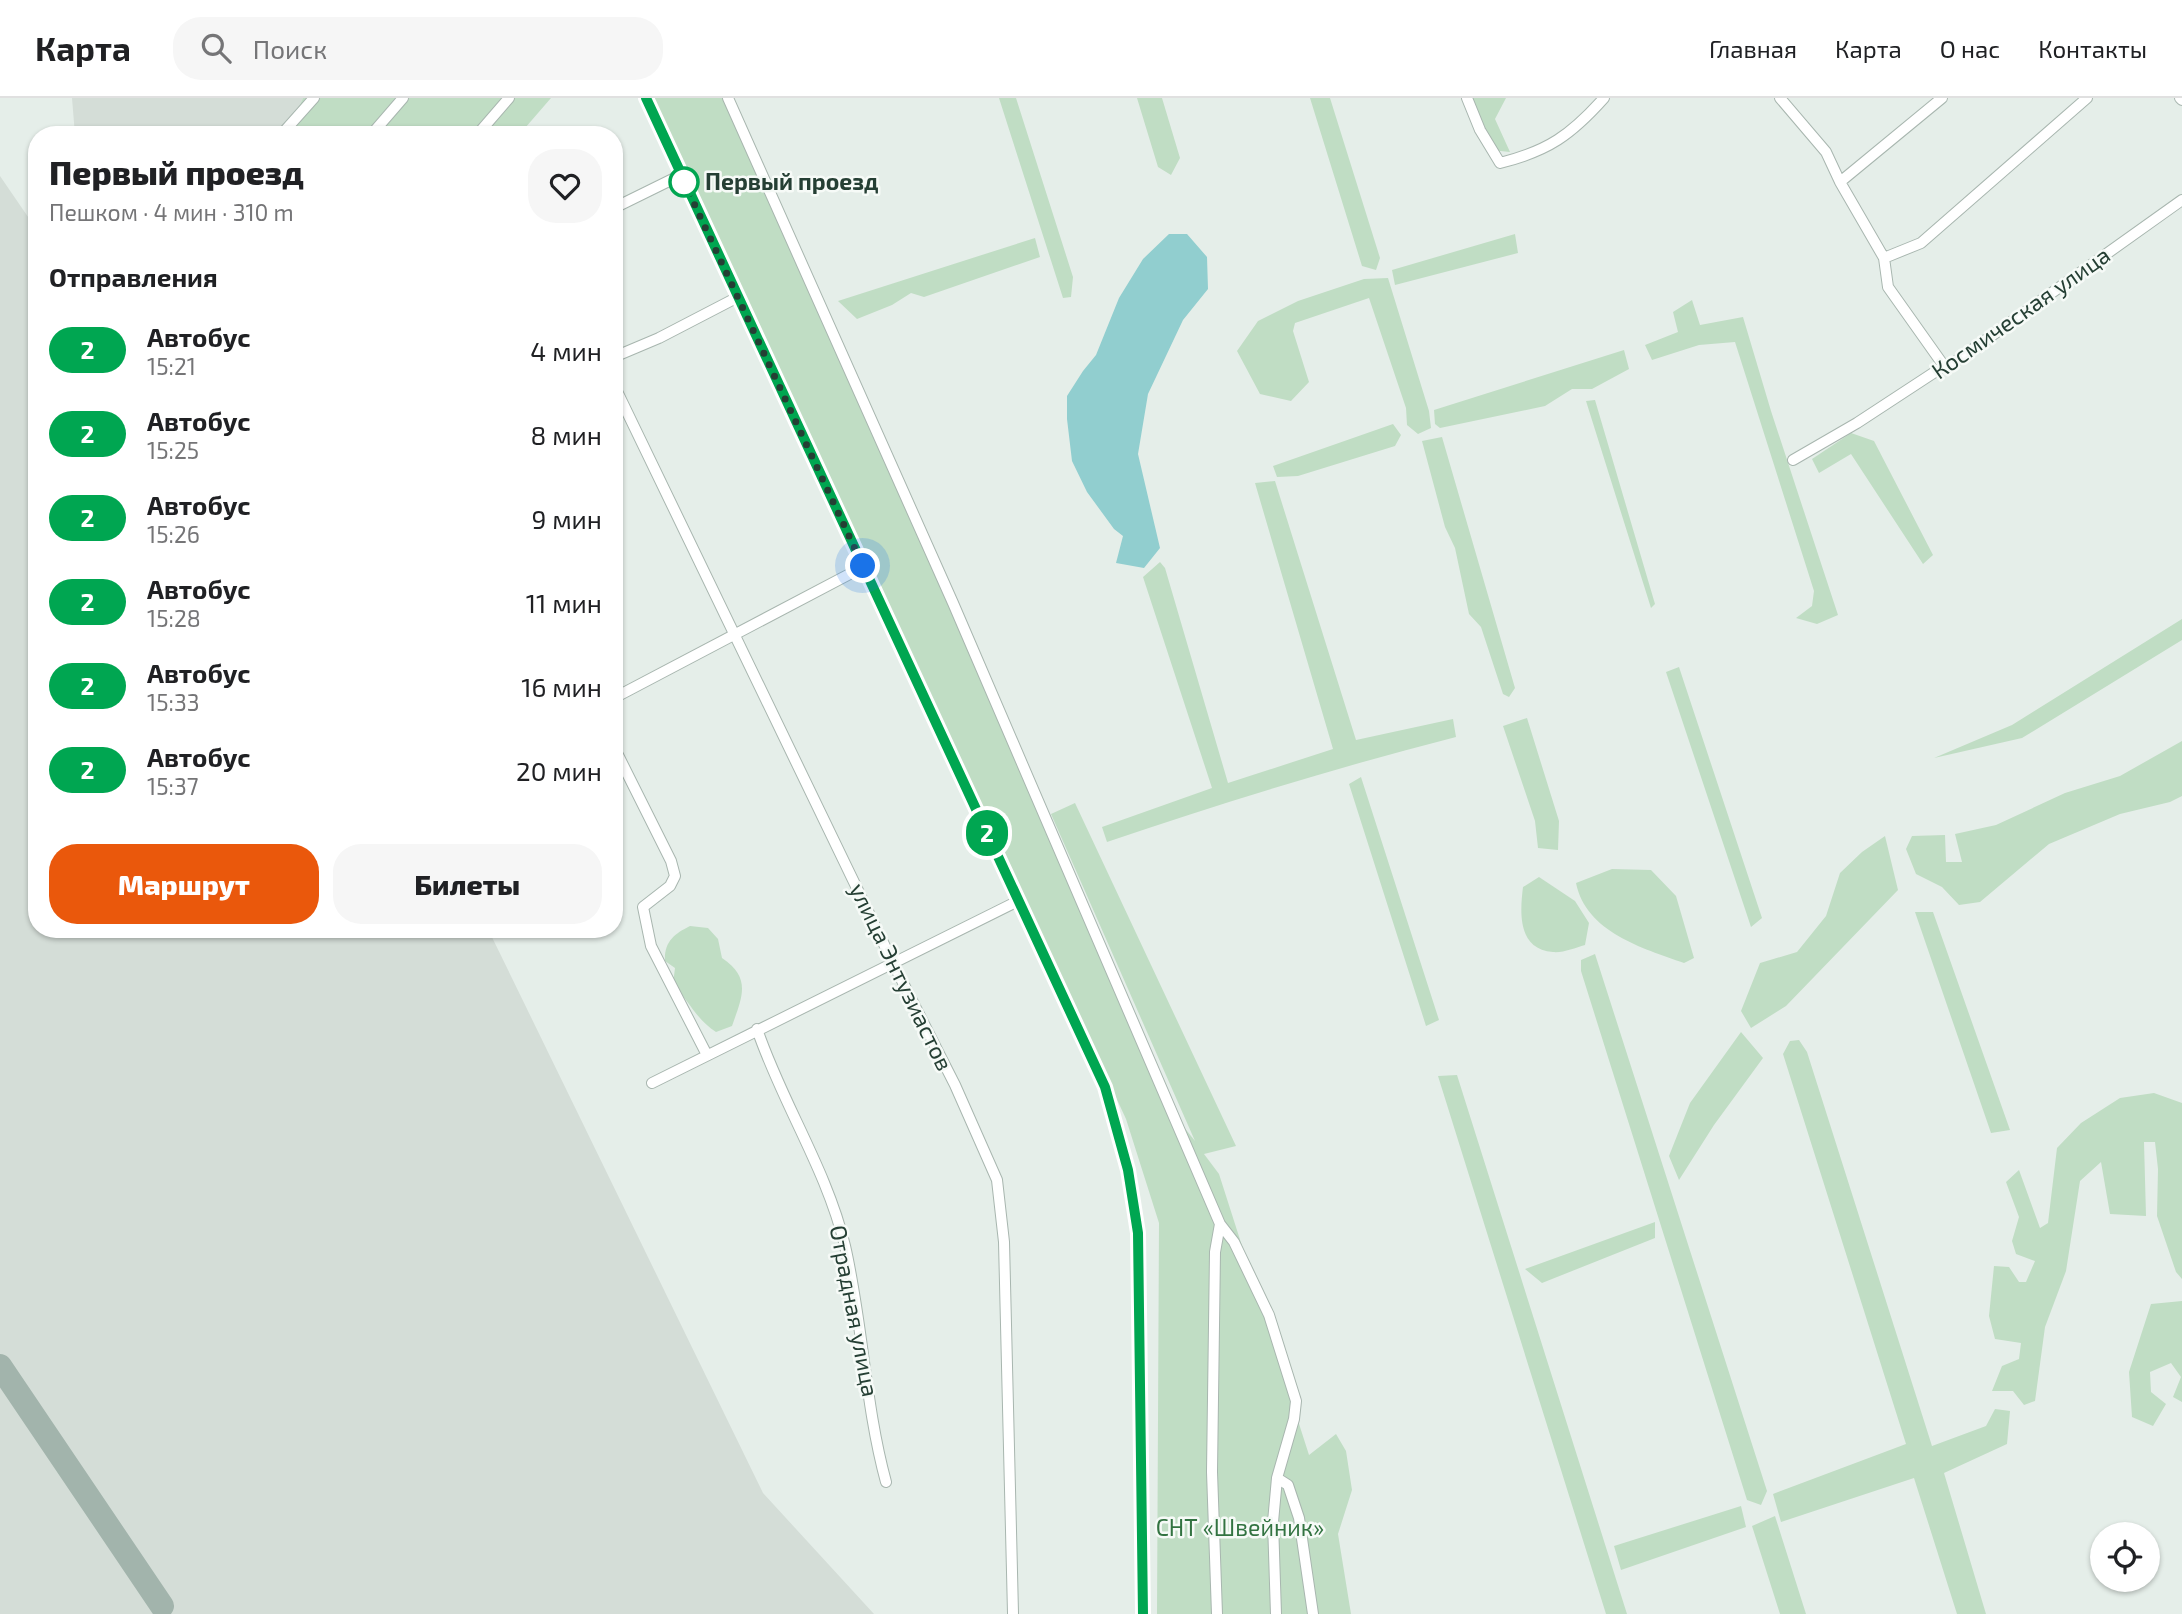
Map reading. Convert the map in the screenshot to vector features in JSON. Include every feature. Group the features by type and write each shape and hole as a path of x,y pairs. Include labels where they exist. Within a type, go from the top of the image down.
{"street":[{"path":"289,126 314,98"},
{"path":"379,126 403,98"},
{"path":"485,126 509,98"},
{"path":"646,98 1105,1087 1128,1170 1138,1233 1143,1614"},
{"path":"728,98 953,603 1220,1224 1234,1242 1269,1315 1296,1401 1294,1419 1277,1478 1273,1522 1276,1614"},
{"path":"1467,98 1480,130 1500,163 1546,148 1580,124 1604,98"},
{"path":"1780,98 1826,152 1840,182 1884,258 1888,287 1944,366"},
{"path":"1840,182 1942,98"},
{"path":"1884,258 1921,243 2087,98"},
{"path":"623,204 681,175"},
{"name":"Космическая улица","path":"1793,460 1857,423 1944,366 1952,364 2182,200"},
{"path":"623,353 659,338 738,297"},
{"name":"улица Энтузиастов","path":"623,404 894,965 955,1085 997,1180 1004,1242 1013,1613"},
{"path":"623,693 863,566"},
{"path":"623,765 671,861 675,876 670,886 643,906 651,946 707,1055"},
{"path":"652,1083 1018,901"},
{"name":"Отрадная улица","path":"757,1029 767,1058 833,1204 845,1247 878,1454 886,1482"},
{"path":"1217,1614 1212,1472 1214,1252 1220,1224"},
{"path":"1277,1478 1288,1485 1299,1518 1313,1614"}],"shaded area":[{"path":"72,98 303,98 290,126 74,126"},
{"path":"0,176 28,217 28,938 492,938 763,1493 874,1614 0,1614"}],"green space":[{"path":"303,98 551,98 527,126 290,126"},
{"name":"СНТ «Швейник»","path":"653,98 730,98 1175,1116 1195,1141 1051,814 1075,803 1236,1146 1204,1154 1219,1174 1309,1455 1336,1434 1346,1451 1352,1490 1338,1534 1351,1614 1157,1614 1159,1223 1126,1119"},
{"path":"999,98 1016,98 1073,277 1071,297 1063,298"},
{"path":"1137,98 1162,98 1180,158 1171,175 1158,167"},
{"path":"1310,98 1330,98 1380,258 1376,270 1362,266"},
{"path":"1469,98 1506,98 1495,119 1510,152 1491,150 1483,145"},
{"path":"1515,234 1518,253 1395,285 1392,270"},
{"path":"1035,238 1040,257 924,297 911,293 892,305 857,319 838,301"},
{"path":"1388,278 1429,411 1431,428 1418,434 1407,425 1406,408 1369,298 1295,323 1293,331 1309,382 1291,401 1260,394 1237,351 1258,321 1298,301 1364,279"},
{"path":"1692,300 1700,325 1743,317 1838,615 1817,624 1796,618 1812,606 1814,591 1735,342 1699,345 1652,360 1645,345 1678,332 1673,312"},
{"path":"1624,350 1629,369 1592,389 1572,389 1545,406 1440,428 1435,424 1434,410"},
{"path":"1595,400 1655,604 1651,608 1586,401"},
{"path":"1393,424 1401,435 1395,446 1298,476 1277,477 1273,466"},
{"path":"1851,433 1874,441 1933,555 1923,564 1851,454 1819,473 1812,459"},
{"path":"1442,437 1515,688 1509,697 1503,694 1481,627 1469,614 1455,548 1445,527 1422,441"},
{"path":"1275,481 1356,740 1453,719 1456,737 1280,786 1107,842 1102,827 1212,788 1143,577 1160,562 1165,568 1228,783 1333,749 1255,483"},
{"path":"2182,619 2182,640 2022,738 1934,758 2012,725"},
{"path":"1679,667 1762,918 1751,927 1666,672"},
{"path":"1527,718 1559,821 1558,850 1538,848 1535,821 1503,726"},
{"path":"2182,741 2182,796 2170,802 2120,814 2049,844 1980,902 1959,905 1942,887 1916,874 1906,849 1912,836 1945,835 1946,862 1962,862 1955,834 1996,825 2065,793 2120,776"},
{"path":"1361,777 1439,1020 1426,1026 1349,784"},
{"path":"1885,836 1898,890 1786,1006 1751,1028 1741,1011 1760,963 1797,952 1826,916 1840,873 1862,852"},
{"path":"1612,869 1651,870 1676,896 1694,958 1684,963 1634,944 1603,926 1591,914 1576,883"},
{"path":"1539,877 1575,901 1589,923 1585,945 1553,952 1541,949 1527,937 1523,928 1521,907 1523,887"},
{"path":"1915,912 1933,912 2010,1130 1991,1133"},
{"path":"690,926 708,928 718,939 722,958 738,973 741,981 741,997 732,1026 716,1032 698,1016 673,984 675,968 665,961 666,949 671,939"},
{"path":"1595,954 1767,1491 1761,1505 1747,1500 1581,971 1581,960"},
{"path":"1741,1032 1763,1058 1714,1125 1679,1180 1669,1156 1690,1103"},
{"path":"1799,1040 1807,1052 1932,1446 1986,1426 1995,1409 2010,1411 2007,1444 1944,1473 1986,1614 1957,1614 1914,1478 1781,1522 1773,1494 1906,1444 1783,1054 1790,1041"},
{"path":"1457,1075 1627,1614 1606,1614 1438,1076"},
{"path":"2154,1093 2182,1103 2182,1279 2176,1272 2157,1216 2158,1169 2155,1142 2144,1142 2146,1216 2110,1214 2101,1162 2080,1181 2066,1271 2045,1327 2035,1401 2024,1405 2013,1391 1992,1391 2002,1366 2019,1359 2021,1343 1995,1339 1989,1316 1994,1266 2009,1267 2019,1282 2026,1282 2035,1261 2016,1254 2012,1241 2019,1217 2006,1182 2019,1170 2040,1228 2048,1223 2057,1148 2081,1123 2120,1098"},
{"path":"1655,1222 1655,1238 1542,1283 1525,1269"},
{"path":"2182,1301 2182,1402 2173,1397 2181,1377 2171,1363 2150,1372 2151,1392 2166,1404 2153,1426 2132,1417 2129,1372 2151,1304"},
{"path":"1741,1506 1746,1527 1621,1570 1614,1546"},
{"path":"1775,1516 1806,1614 1780,1614 1752,1526"}],"water":[{"path":"1169,234 1187,234 1207,257 1208,289 1183,320 1148,394 1138,454 1160,548 1144,568 1116,563 1123,536 1114,529 1087,492 1072,461 1067,396 1096,355 1119,298 1143,259"}],"taxiway":[{"path":"0,1366 162,1606"}],"bus line":[{"name":"2","path":"646,98 1105,1087 1128,1170 1138,1233 1143,1614"}],"place":[{"name":"Первый проезд","path":"684,182"}],"route":[{"path":"684,182 863,566"}]}
